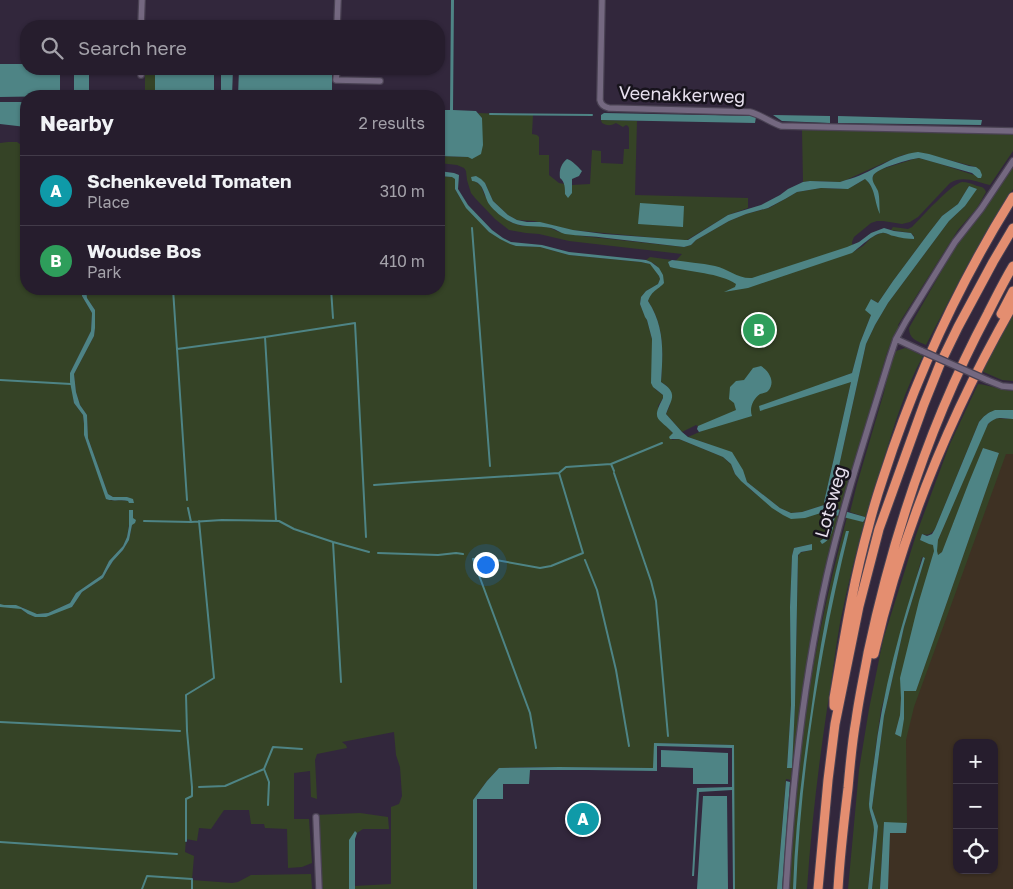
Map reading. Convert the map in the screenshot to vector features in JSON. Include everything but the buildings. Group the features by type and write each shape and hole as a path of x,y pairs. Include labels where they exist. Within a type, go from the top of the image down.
{"highway":[{"path":"835,724 834,698 848,618 870,522 905,416 927,360 963,285 1013,197"},
{"path":"818,889 835,724 859,606 880,525 940,364 958,327 1013,228"},
{"path":"838,889 840,855 856,720 875,622 899,530 942,410 975,338 1013,266"},
{"path":"977,372 983,350 1013,291"},
{"path":"856,720 885,612 911,528 943,445 977,372 1013,305"}],"street":[{"path":"141,20 142,0"},
{"path":"337,20 338,0"},
{"name":"Veenakkerweg","path":"602,0 600,100 605,107 750,112 781,126 1013,131"},
{"path":"336,75 336,80 380,81"},
{"name":"Lotsweg","path":"786,889 794,783 810,663 841,520 890,357 896,339 906,321 955,242 981,209 1013,161"},
{"path":"896,339 987,380 1002,386 1013,387"},
{"path":"316,817 319,889"}],"shaded area":[{"path":"451,0 454,0 453,110 476,111 482,118 483,145 481,154 472,159 468,157 445,156 445,110 450,110"},
{"path":"0,64 20,64 20,75 60,75 60,90 20,90 20,97 0,97"},
{"path":"74,75 89,75 89,90 74,90"},
{"path":"145,75 155,75 155,90 145,90"},
{"path":"155,75 214,75 214,90 155,90"},
{"path":"221,75 233,75 232,90 221,90"},
{"path":"239,75 332,75 332,90 238,90"},
{"path":"0,102 20,102 20,126 0,124"},
{"path":"478,113 533,115 532,134 539,137 539,155 549,155 549,175 559,183 565,184 565,194 572,189 572,185 590,184 592,150 601,151 601,163 623,164 624,149 629,149 628,126 623,127 616,123 606,125 601,120 637,121 635,195 748,198 748,208 728,215 687,240 572,230 534,221 517,220 508,215 493,201 485,183 475,181 481,186 485,196 510,222 522,226 538,225 559,232 582,236 684,247 691,245 696,240 729,221 769,208 797,192 821,188 841,189 855,185 865,179 873,189 872,178 875,173 914,159 919,158 934,162 974,175 976,167 922,153 903,155 840,182 803,182 802,130 1013,134 1013,151 990,185 970,180 955,181 950,183 918,217 910,222 902,224 877,221 871,223 854,237 852,242 853,252 872,237 881,233 914,239 911,233 891,230 893,227 908,229 912,227 944,195 962,182 982,187 986,192 977,208 958,230 898,325 899,327 887,353 840,509 830,507 866,344 888,303 949,221 965,206 976,189 969,186 958,204 942,216 878,303 871,299 871,315 860,343 852,373 836,379 851,382 824,505 802,512 791,513 780,508 747,482 745,477 708,444 688,437 704,430 696,425 682,432 666,414 670,405 667,386 661,382 662,340 654,311 648,301 651,293 661,286 660,276 657,266 646,260 650,257 672,260 669,261 670,267 682,254 569,241 509,230 495,219 471,193 464,168 445,164 445,156 468,157 482,118"},
{"path":"604,113 756,117 755,123 601,120 601,115"},
{"path":"773,115 830,116 830,123 782,121"},
{"path":"838,116 982,120 981,125 838,123"},
{"path":"17,142 20,144 20,295 82,295 92,313 91,331 70,373 74,403 83,415 84,435 107,499 128,501 127,497 113,497 108,494 88,438 87,415 80,405 76,392 74,374 94,336 95,328 95,310 87,295 445,295 445,176 454,177 456,180 455,189 460,198 489,232 510,244 540,247 569,255 651,264 660,279 658,284 646,291 641,297 640,304 652,339 655,389 663,395 658,406 669,429 674,434 671,436 672,440 679,439 723,457 731,464 735,474 752,491 783,515 827,511 838,516 819,601 805,682 794,767 792,768 791,780 786,779 777,889 735,889 733,745 654,743 654,768 499,768 473,800 473,889 355,889 355,886 391,884 391,807 399,804 402,796 400,767 396,755 394,732 342,742 347,748 317,754 315,760 317,799 311,797 310,771 294,773 294,819 309,819 312,863 302,867 288,868 287,829 265,828 264,824 251,824 249,810 224,810 211,829 199,828 197,841 186,839 185,852 194,856 192,880 232,883 251,875 311,874 312,889 0,889 0,143","holes":["130,519 132,525 129,540 103,578 82,592 72,607 35,617 21,609 22,607 37,614 48,613 70,603 76,593 102,575 109,561 123,546 127,537","812,544 811,550 799,553 798,558 792,768 787,768 791,705 790,607 792,556 794,548"]},
{"path":"918,152 976,167 980,170 981,178 972,173 919,158 909,160 880,170 873,176 873,182 879,194 880,214 873,191 865,179 848,189 821,188 797,192 768,208 729,221 696,240 691,245 684,247 565,234 551,228 518,225 494,210 479,184 472,181 471,177 476,176 481,179 485,183 493,201 508,215 517,220 540,222 573,230 604,234 688,240 728,215 761,205 803,182 840,182 864,174 899,157"},
{"path":"567,159 582,171 579,176 572,179 572,193 568,198 565,194 563,181 560,178 560,170"},
{"path":"1013,167 1013,189 968,264 926,345 917,341 910,335 909,328 958,242 979,216"},
{"path":"445,172 459,175 458,189 468,205 492,230 511,242 542,245 569,252 646,260 659,268 663,275 664,283 653,292 648,301 654,311 662,340 661,382 672,393 672,400 666,414 688,437 732,452 743,470 747,482 780,508 791,513 802,512 824,505 851,382 760,411 759,406 852,373 860,343 871,315 865,310 871,299 878,303 942,216 958,204 969,186 977,189 965,206 949,221 888,303 866,344 830,507 865,517 863,522 835,515 830,536 822,544 820,541 826,535 829,528 827,511 805,518 791,519 772,508 741,481 735,474 731,464 723,457 679,439 670,439 669,437 673,433 660,421 657,415 663,395 651,383 652,339 640,304 641,297 646,291 658,284 660,279 650,264 569,255 540,247 510,244 489,232 466,208 455,189 455,179 445,176"},
{"path":"640,203 684,206 683,227 638,224"},
{"path":"884,228 911,233 914,239 885,233 879,234 852,253 748,288 724,292 735,287 736,284 722,277 670,267 668,262 672,260 710,265 720,267 742,277 752,278 847,247"},
{"path":"87,295 95,310 95,328 94,336 74,374 76,392 80,405 87,415 88,438 108,494 113,497 133,499 134,503 129,503 125,500 106,499 84,435 83,415 74,403 70,373 91,331 92,313 82,296"},
{"path":"1013,308 1013,381 1002,380 979,370"},
{"path":"905,348 923,356 905,395 891,435 865,521 844,602 821,754 807,889 789,889 801,745 826,602 847,517 863,522 865,517 850,512 884,392 892,356 896,351"},
{"path":"761,366 769,374 771,384 768,391 760,394 754,401 751,407 752,416 699,432 698,426 736,410 734,403 729,399 730,387 736,381 744,380 753,368"},
{"path":"978,384 1013,391 1013,410 990,412 979,422 935,529 929,534 922,534 920,540 934,545 934,551 901,698 900,715 895,733 900,737 904,719 904,691 916,691 999,453 983,448 942,552 938,555 937,543 985,429 994,419 1013,419 1013,454 1006,454 914,707 906,740 907,823 884,823 880,889 872,889 878,826 872,808 884,716 904,627 925,558 922,557 881,710 869,803 874,830 868,889 848,889 859,770 883,640 916,535 949,446"},
{"path":"995,410 1013,410 1013,419 997,418 988,424 938,540 938,555 942,552 983,448 999,453 916,691 904,691 904,719 901,737 895,734 900,715 900,678 919,601 934,551 933,545 920,540 922,534 927,536 932,534 935,529 979,422"},
{"path":"1013,416 1013,889 883,889 893,700 926,566 981,432"},
{"path":"129,510 133,510 133,518 136,520 132,525 129,540 103,578 82,592 72,607 46,617 35,617 21,609 0,607 0,604 16,605 37,614 48,613 70,603 76,593 102,575 109,561 123,546 129,526"},
{"path":"846,531 849,531 829,620 807,754 796,889 793,889 799,800 814,688 830,598"},
{"path":"812,544 812,550 801,552 798,555 792,768 787,768 791,705 790,607 792,556 794,548"},
{"path":"923,557 925,558 904,627 884,716 872,808 878,826 872,889 868,889 874,830 869,804 882,710 893,658"},
{"path":"654,743 734,745 735,889 733,889 732,790 699,792 694,876 692,876 697,788 732,787 732,748 657,746 657,771 530,770 529,784 503,784 503,799 477,799 477,889 473,889 473,800 499,768 653,768"},
{"path":"661,750 728,753 728,784 693,784 693,768 661,767"},
{"path":"786,781 790,782 782,889 777,889"},
{"path":"703,796 727,796 728,889 697,889"},
{"path":"360,813 388,817 389,829 363,829 357,833 355,831 349,869 349,889 320,889 315,815"},
{"path":"884,822 907,823 906,833 890,833 888,889 880,889"},
{"path":"355,831 357,833 355,839 355,889 349,889 349,840"}],"waterway":[{"path":"490,114 592,115"},
{"path":"472,228 490,466"},
{"path":"173,295 187,500"},
{"path":"331,295 333,318"},
{"path":"177,349 355,323 366,537"},
{"path":"265,337 276,521"},
{"path":"0,380 71,384"},
{"path":"374,485 559,473 566,467 611,464 662,443"},
{"path":"611,464 614,471"},
{"path":"536,748 530,713 473,559 485,558 540,568 551,566 583,553 559,473"},
{"path":"614,473 656,601 668,736"},
{"path":"188,508 191,522"},
{"path":"144,521 279,521 294,529 369,552"},
{"path":"186,841 186,799 192,796 186,695 214,678 199,521"},
{"path":"333,542 341,682"},
{"path":"378,553 463,554"},
{"path":"585,560 597,590 616,670 629,746"},
{"path":"0,722 180,731"},
{"path":"199,787 225,786 264,769 273,747 302,749"},
{"path":"264,769 269,782 268,805"},
{"path":"0,842 177,854"},
{"path":"142,889 147,876 192,879 192,889"}],"place":[{"name":"Woudse Bos","path":"759,330"},
{"name":"Schenkeveld Tomaten","path":"583,819"}]}
